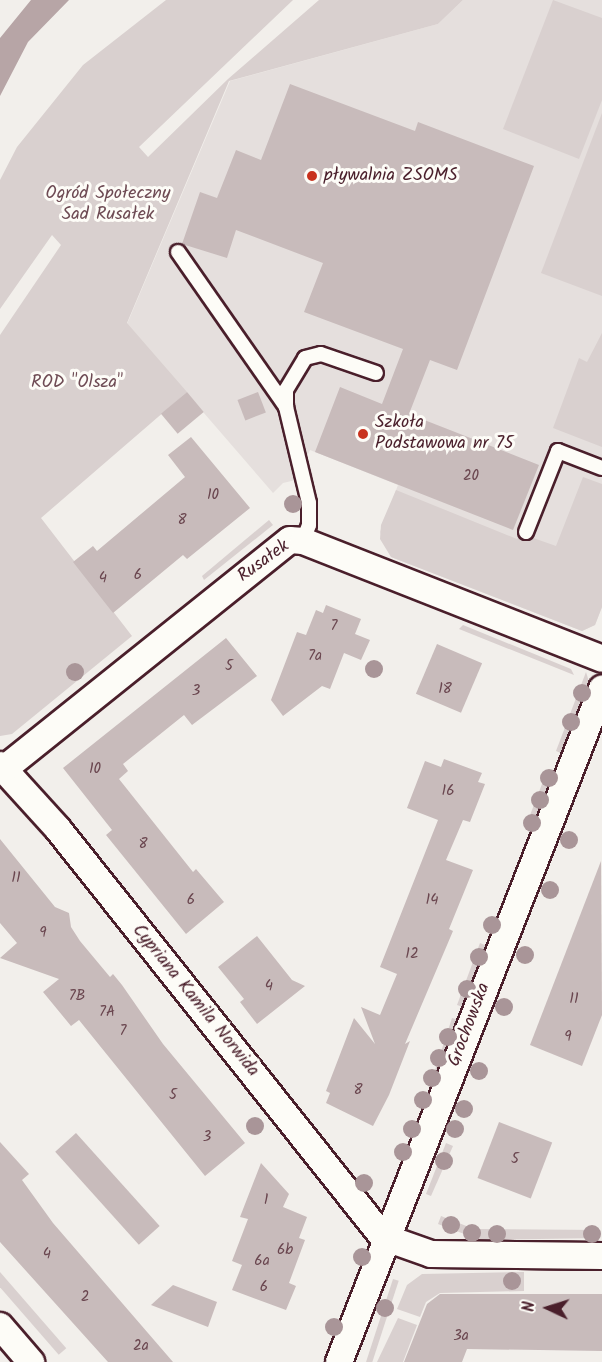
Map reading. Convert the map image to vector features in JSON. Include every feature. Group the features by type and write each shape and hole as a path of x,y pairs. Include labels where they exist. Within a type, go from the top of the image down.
{"street":[{"name":"Rusałek","path":"2,767 284,544 303,541 602,659"},
{"name":"Grochowska","path":"339,1362 602,688"},
{"name":"Cypriana Kamila Norwida","path":"2,767 58,829 349,1193 367,1221 387,1239"},
{"path":"387,1239 431,1254 602,1256"},
{"path":"0,1326 31,1362"}],"lane":[{"path":"178,252 286,407"},
{"path":"303,541 309,525 309,503 286,407 286,390 305,358 321,354 376,373"},
{"path":"526,532 558,452 602,468"}],"shaded area":[{"path":"31,0 69,0 28,42 0,96 0,38"},
{"path":"463,0 602,0 602,607 595,625 582,631 391,557 380,532 398,485 310,450 307,456 313,476 283,483 273,493 127,324 230,81 438,24"}],"green space":[{"path":"166,0 293,0 139,147 148,157 228,79 319,0 463,0 438,24 229,81 127,323 187,392 41,518 132,636 12,734 0,736 0,335 61,245 52,235 0,309 0,180 17,147 83,65"},
{"path":"553,0 602,18 602,100 579,159 503,129"},
{"path":"602,113 602,296 541,273"},
{"path":"602,333 602,447 553,428 579,358 587,362"},
{"path":"583,477 602,484 602,607 595,625 582,631 391,557 380,539 381,525 396,490 517,539 522,534 556,546"},
{"path":"269,520 273,525 204,580 202,576"},
{"path":"463,625 571,669 574,675 459,629"},
{"path":"586,672 590,685 563,754 556,751"},
{"path":"547,771 555,774 534,830 525,827"},
{"path":"480,943 487,946 463,1007 457,1005"},
{"path":"452,1018 458,1020 402,1191 396,1189"},
{"path":"446,1143 453,1146 431,1196 426,1194"},
{"path":"441,1216 474,1229 600,1230 600,1238 480,1240 438,1224"},
{"path":"0,1272 66,1348 59,1355 0,1287"},
{"path":"524,1272 524,1291 440,1293 426,1302 420,1317 397,1309 407,1285 422,1274"},
{"path":"393,1279 399,1281 372,1362 366,1362"},
{"path":"398,1318 417,1325 403,1362 377,1362"}],"building":[{"path":"290,84 415,131 418,122 534,166 457,370 430,360 409,414 539,465 513,530 315,452 340,387 382,404 403,349 304,312 323,263 236,230 227,258 182,244 200,192 217,198 236,150 261,160"},
{"path":"187,392 204,412 178,434 161,414"},
{"path":"258,392 266,413 245,420 237,400"},
{"path":"191,437 250,508 187,559 183,555 113,613 73,562 93,546 97,551 185,477 168,455"},
{"path":"326,605 361,619 355,634 370,640 361,660 344,653 330,689 322,686 283,716 271,700 297,632 306,635 316,610 323,613"},
{"path":"226,638 257,676 192,725 184,715 123,764 128,771 119,779 193,872 196,869 224,902 186,934 106,835 112,830 63,768"},
{"path":"437,644 482,663 461,713 416,694"},
{"path":"444,759 482,773 478,782 485,784 470,822 463,820 446,860 473,870 449,929 453,931 405,1044 410,1041 389,1095 373,1126 326,1103 330,1093 326,1091 354,1018 375,1044 361,1007 380,1015 397,974 380,967 438,820 407,808 425,761 441,767"},
{"path":"0,839 55,907 69,913 71,927 80,941 110,977 113,974 122,985 163,1044 245,1143 205,1176 79,1020 71,1026 43,992 59,979 0,958 17,943 0,923"},
{"path":"601,861 602,1015 582,1066 530,1045"},
{"path":"257,936 292,980 305,986 257,1024 240,1002 244,999 218,967"},
{"path":"499,1122 552,1142 531,1198 477,1178"},
{"path":"76,1133 160,1226 139,1245 55,1152"},
{"path":"0,1142 29,1174 22,1180 53,1223 173,1362 108,1362 0,1242"},
{"path":"261,1163 289,1194 283,1207 307,1217 299,1238 305,1240 289,1283 296,1286 286,1310 232,1290 242,1265 232,1261 248,1219 240,1217"},
{"path":"173,1285 217,1302 208,1327 151,1305"},
{"path":"440,1294 602,1294 602,1351 467,1349 462,1362 404,1362 427,1304"}],"place":[{"name":"pływalnia ZSOMS","path":"312,176"},
{"name":"Szkoła Podstawowa nr 75","path":"363,434"}],"park label":[{"name":"Ogród Społeczny Sad Rusałek","path":"108,205"},
{"name":"ROD \"Olsza\"","path":"77,383"}]}
